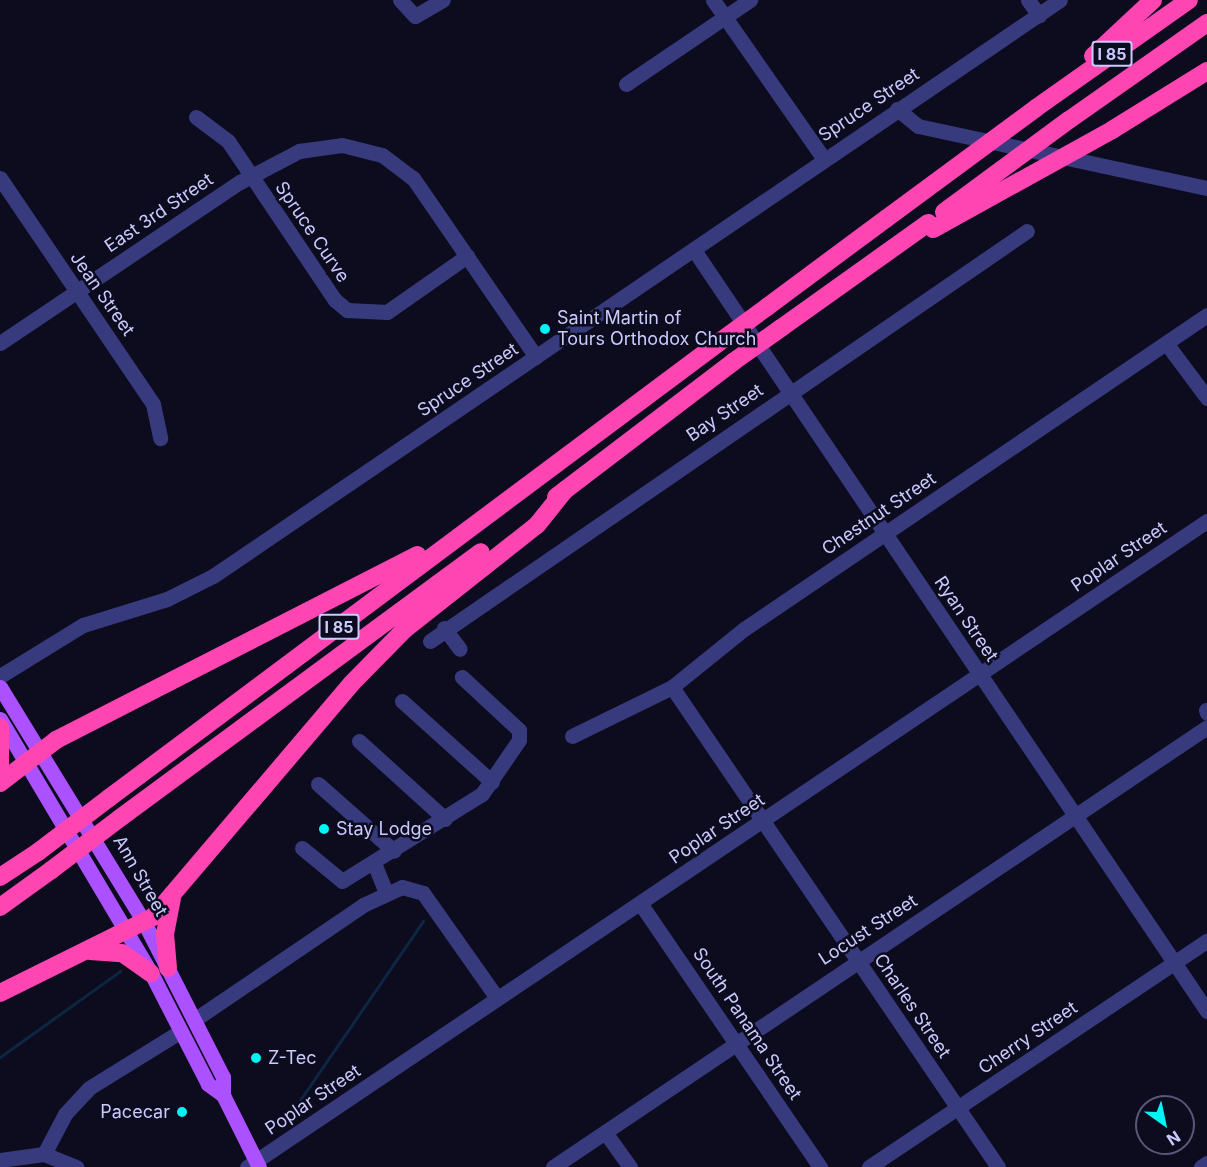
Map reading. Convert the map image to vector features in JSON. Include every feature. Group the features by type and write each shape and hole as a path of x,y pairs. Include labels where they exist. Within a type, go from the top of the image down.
{"highway":[{"path":"1036,108 1153,0"},
{"name":"I 85","path":"0,877 38,852 568,453 1036,108 1189,0"},
{"name":"I 85","path":"0,907 565,490 733,362 863,269 931,226 1069,120 1207,23"},
{"path":"931,226 1112,130 1207,71"},
{"path":"0,783 42,748 375,580 568,453"},
{"path":"0,993 144,922 176,892 352,683 404,630 537,525 565,490"},
{"path":"0,727 0,774"},
{"path":"82,952 122,953 159,970 167,911 176,892"}],"main road":[{"name":"Ann Street","path":"0,687 42,748 144,922 181,1031 208,1084 223,1095"},
{"name":"Ann Street","path":"0,719 126,930 159,970 194,1020 224,1077 223,1095 254,1165"}],"street":[{"path":"399,0 415,16 443,0"},
{"path":"713,0 824,159"},
{"path":"626,84 750,0"},
{"path":"1028,0 1039,15"},
{"name":"Spruce Street","path":"0,676 83,625 167,599 213,576 1060,0"},
{"path":"897,109 918,126 1207,188"},
{"name":"Spruce Curve","path":"196,117 222,134 335,300 357,314 387,312 467,256"},
{"name":"Spruce Curve","path":"251,177 311,148 342,144 370,150 413,178 536,357"},
{"name":"East 3rd Street","path":"0,343 251,177"},
{"name":"Jean Street","path":"0,178 153,404 160,438"},
{"name":"Bay Street","path":"429,641 444,628 1028,231"},
{"name":"Ryan Street","path":"694,250 1207,1011"},
{"name":"Chestnut Street","path":"572,736 672,687 744,629 1207,315"},
{"path":"1166,343 1207,398"},
{"name":"Poplar Street","path":"254,1165 497,998 764,821 1207,521"},
{"path":"444,628 460,649"},
{"path":"302,848 342,881 446,819 492,782 519,740 519,730 462,677"},
{"name":"Charles Street","path":"672,687 998,1167"},
{"path":"402,701 492,782"},
{"name":"Locust Street","path":"553,1167 1207,727"},
{"path":"359,741 446,819"},
{"path":"318,784 394,851"},
{"path":"374,863 379,896"},
{"path":"194,1020 379,896 402,887 423,893 497,998"},
{"name":"South Panama Street","path":"640,903 820,1167"},
{"name":"Cherry Street","path":"869,1167 1207,941"},
{"path":"44,1154 65,1114 89,1088 181,1031"},
{"path":"606,1132 630,1167"},
{"path":"0,1160 44,1154 76,1167"},
{"path":"1201,1167 1207,1163"}],"waterway":[{"path":"274,1127 298,1103 423,921"},
{"path":"0,1057 120,971"}],"place":[{"name":"Saint Martin of Tours Orthodox Church","path":"545,329"},
{"name":"Stay Lodge","path":"324,829"},
{"name":"Z-Tec","path":"256,1058"},
{"name":"Pacecar","path":"182,1112"}]}
